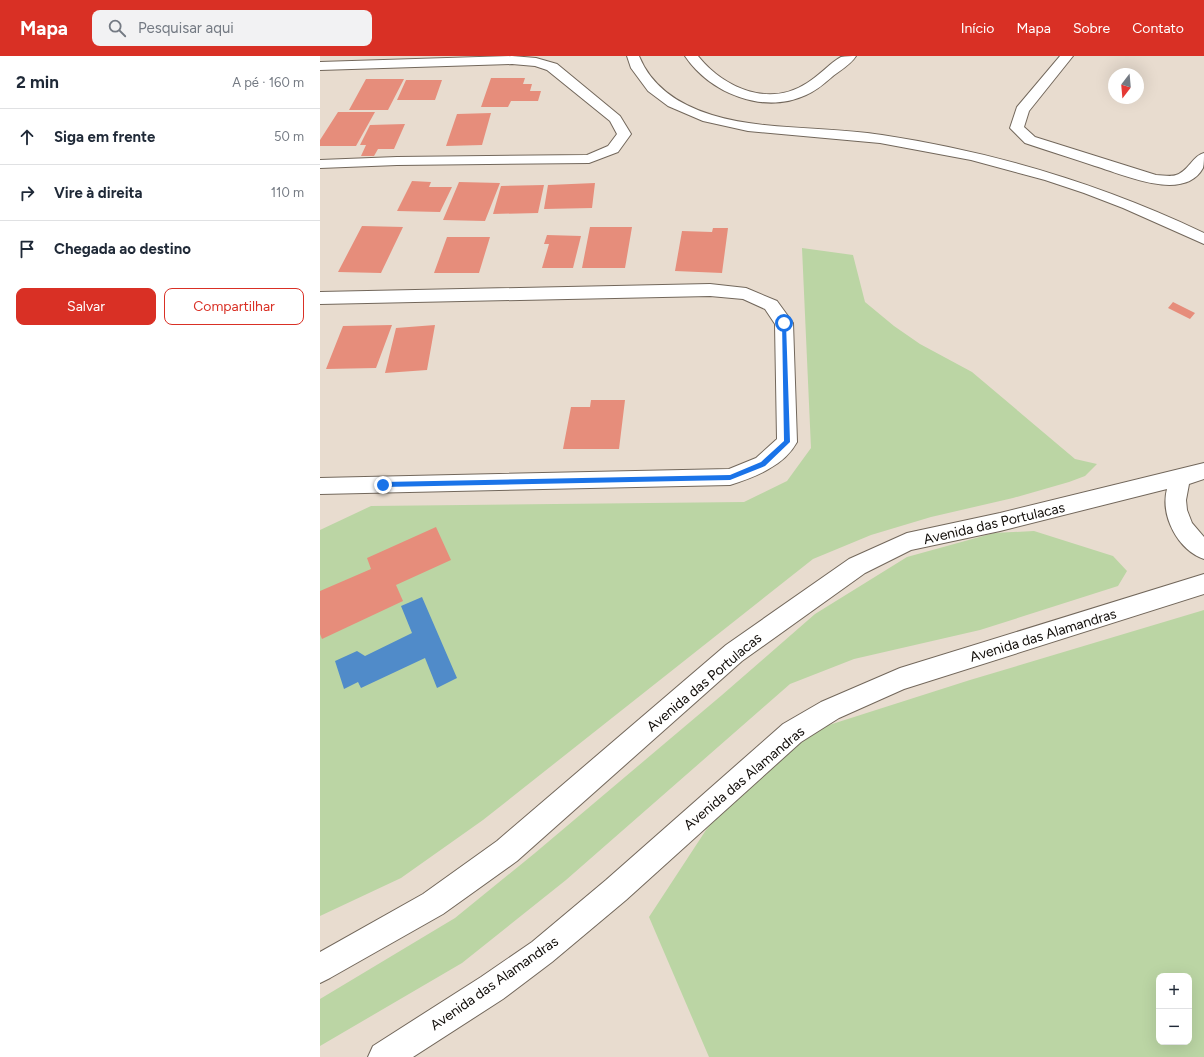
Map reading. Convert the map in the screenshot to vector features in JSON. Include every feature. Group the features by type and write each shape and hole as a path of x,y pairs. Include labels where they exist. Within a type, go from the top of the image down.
{"street":[{"path":"633,56 640,73 656,91 678,105 708,117 761,129 816,132 888,140 997,161 1070,182 1204,238"},
{"path":"691,56 703,71 724,85 751,96 767,98 792,96 805,90 850,56"},
{"path":"1067,56 1022,110 1017,128 1030,140 1156,180 1179,180 1192,172 1204,157"},
{"path":"320,66 512,60 536,62 552,67 615,119 624,134 613,149 589,159 397,161 320,164"},
{"path":"320,298 710,290 746,294 771,304 784,323 787,442 763,464 730,477 320,486"},
{"name":"Avenida das Portulacas","path":"320,968 433,904 507,852 734,653 857,566 908,542 1000,522 1204,471"},
{"path":"1180,478 1176,490 1175,504 1181,522 1195,544 1204,550"},
{"name":"Avenida das Alamandras","path":"384,1057 432,1028 542,952 616,890 792,733 830,710 900,679 1204,584"}],"green space":[{"path":"802,248 853,255 865,302 894,326 920,344 972,372 1075,459 1097,464 1085,476 1069,482 1013,498 931,517 871,535 813,559 483,820 401,878 320,916 320,530 371,506 744,502 787,481 811,448"},
{"path":"1034,531 1113,556 1127,571 1118,586 980,630 854,659 790,684 566,880 462,963 320,1046 320,999 455,918 535,853 722,695 815,614 907,557 994,533"},
{"path":"1204,610 1204,1057 709,1057 649,917 706,830 782,740 970,680"}],"water":[{"path":"422,597 457,678 437,688 425,658 361,688 358,682 344,689 335,661 357,651 365,656 412,633 401,606"}],"building":[{"path":"491,78 525,78 523,84 532,84 530,91 541,91 538,101 511,101 508,107 481,107"},
{"path":"366,79 404,79 388,110 349,110"},
{"path":"406,80 442,80 435,100 397,100"},
{"path":"338,112 375,112 356,146 320,146 320,140"},
{"path":"491,113 482,145 446,146 457,114"},
{"path":"405,124 394,149 378,149 374,156 361,156 366,145 360,145 370,125"},
{"path":"412,181 431,182 429,187 452,187 440,212 397,211"},
{"path":"459,182 500,183 485,221 443,220"},
{"path":"595,183 592,208 544,209 548,185"},
{"path":"544,185 538,213 493,214 501,186"},
{"path":"362,226 403,227 381,273 338,272"},
{"path":"590,227 632,227 625,268 582,268"},
{"path":"713,228 728,228 722,273 675,271 682,231 712,232"},
{"path":"547,235 581,236 573,268 542,268 549,244 544,244"},
{"path":"447,237 490,237 479,273 434,273"},
{"path":"1173,302 1195,313 1190,319 1168,308"},
{"path":"392,325 376,368 326,369 343,326"},
{"path":"435,325 427,370 385,373 396,328"},
{"path":"591,400 625,400 619,449 563,449 571,407 590,407"},
{"path":"436,527 451,560 396,585 403,601 322,639 320,634 320,591 371,569 367,558"}],"route":[{"path":"383,485 730,477 763,464 787,442 784,323"}]}
